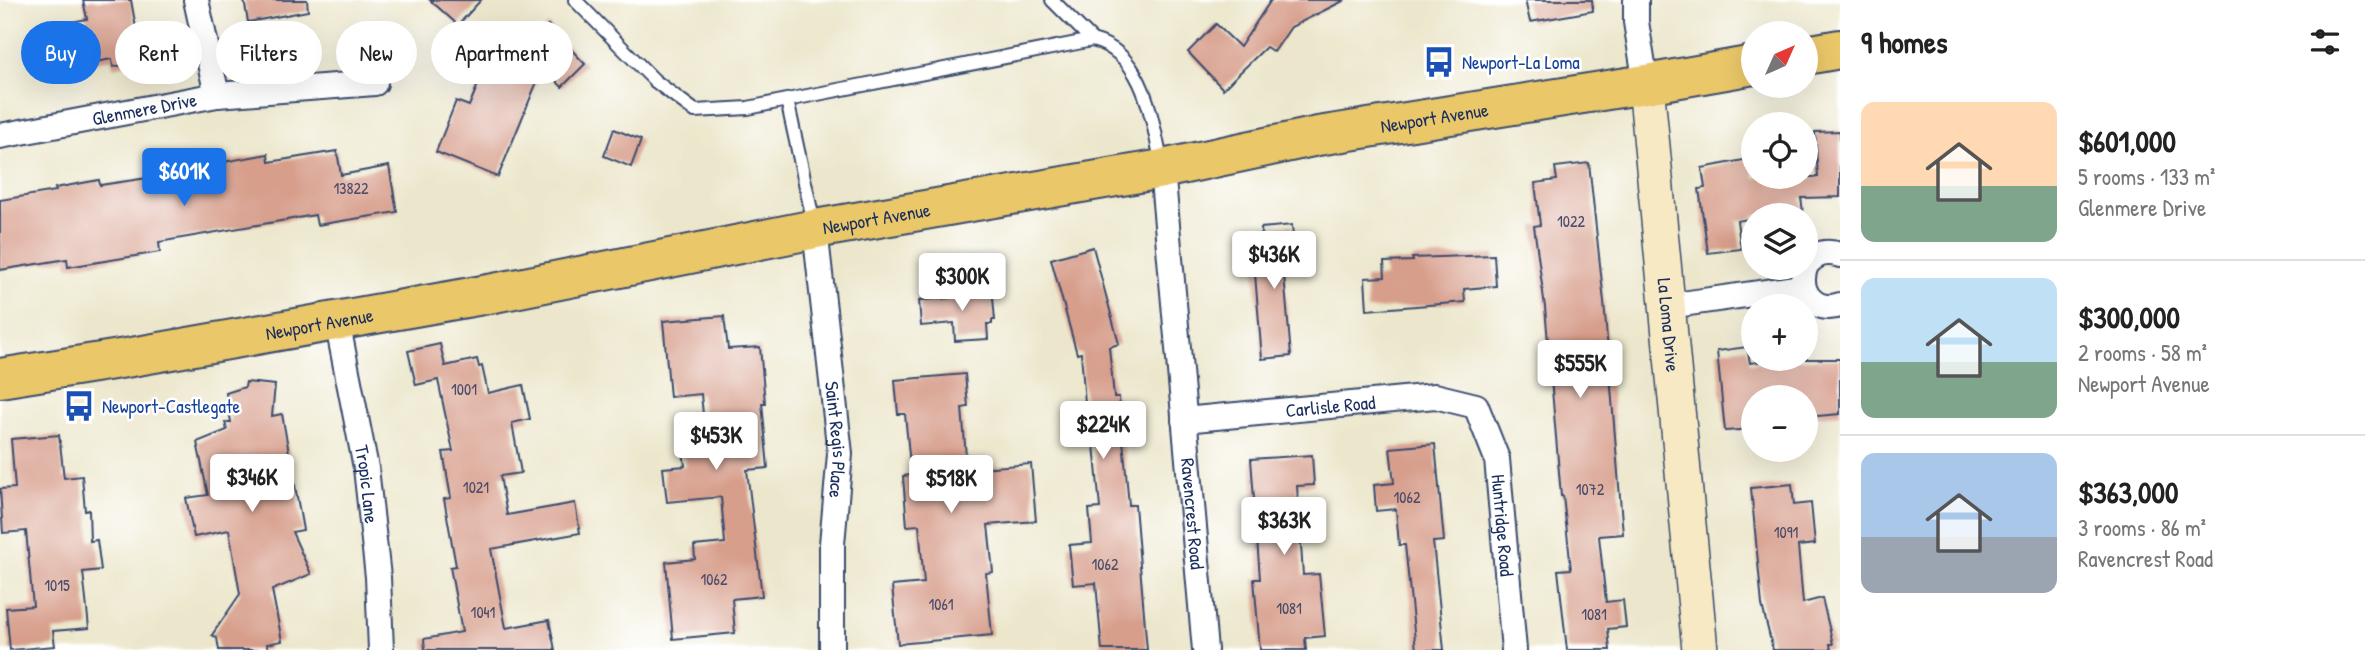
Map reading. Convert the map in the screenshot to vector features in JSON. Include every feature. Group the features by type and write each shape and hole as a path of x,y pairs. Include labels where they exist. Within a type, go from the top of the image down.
{"main road":[{"path":"1818,53 1840,49"},
{"name":"Newport Avenue","path":"0,377 494,293 815,229 1162,169 1318,136 1741,67"},
{"name":"La Loma Drive","path":"1646,84 1700,650"}],"street":[{"path":"197,0 217,95"},
{"name":"La Loma Drive","path":"1636,0 1636,22 1646,84"},
{"name":"Glenmere Drive","path":"0,136 217,95 362,84"},
{"name":"Ravencrest Road","path":"1162,169 1205,650"},
{"name":"Saint Regis Place","path":"815,229 840,454 832,544 832,650"},
{"path":"1818,255 1840,255"},
{"path":"1668,306 1775,280"},
{"path":"1805,280 1807,297 1815,304 1826,307 1840,305"},
{"name":"Tropic Lane","path":"337,321 366,468 378,577 381,650"},
{"name":"Carlisle Road","path":"1184,420 1435,396 1476,406"},
{"name":"Huntridge Road","path":"1476,406 1497,459 1514,650"}],"lane":[{"path":"575,0 655,80 695,111 748,108 1092,40 1107,44 1130,68 1146,95 1162,169"},
{"path":"1052,0 1092,40"},
{"path":"786,100 815,229"}],"building":[{"path":"83,0 131,0 135,21 115,21 115,67 112,59 101,61 101,21 76,21 87,19"},
{"path":"244,0 307,0 308,11 248,21"},
{"path":"430,0 481,0 462,21 454,21"},
{"path":"1271,0 1345,0 1291,27 1274,52 1266,47 1223,89 1188,52 1216,24 1240,47"},
{"path":"1525,0 1592,0 1593,11 1530,22"},
{"path":"573,51 585,64 573,76"},
{"path":"478,84 536,84 498,177 436,152 456,101 469,106"},
{"path":"614,129 641,140 631,167 604,156"},
{"path":"1840,131 1840,197 1801,198 1802,203 1741,203 1741,220 1737,221 1741,249 1708,253 1699,189 1705,188 1702,168 1741,160 1741,189 1818,189 1818,132"},
{"path":"337,151 341,175 389,166 397,212 317,225 315,215 159,242 160,252 68,267 67,259 0,270 0,200 56,191 55,188 99,180 100,185 168,175 167,172 268,154 269,162"},
{"path":"1589,163 1604,302 1623,534 1599,536 1606,602 1623,600 1626,627 1608,629 1610,650 1567,650 1558,570 1571,569 1561,496 1545,307 1534,226 1540,225 1535,183 1557,180 1555,167"},
{"path":"1292,225 1295,262 1283,263 1291,356 1262,359 1254,262 1264,261 1261,228"},
{"path":"1093,247 1119,344 1109,347 1114,397 1119,397 1129,505 1135,505 1147,650 1102,650 1096,583 1073,585 1069,545 1092,543 1089,509 1100,508 1093,434 1077,436 1074,404 1085,403 1081,353 1077,354 1051,259"},
{"path":"1494,255 1496,286 1464,289 1465,302 1367,310 1365,278 1385,277 1384,262 1413,261 1412,258"},
{"path":"992,287 995,320 992,320 992,324 987,324 988,339 955,341 954,323 921,326 919,300 950,298 950,290"},
{"path":"724,316 728,349 760,347 768,468 747,470 762,596 732,599 735,633 673,639 666,562 695,559 694,546 725,543 721,497 667,502 663,468 685,466 683,451 690,450 690,447 706,446 701,394 670,397 663,321"},
{"path":"440,344 445,366 477,359 479,367 482,366 488,393 523,385 530,419 512,423 521,473 500,476 507,515 575,503 580,533 491,549 506,628 549,620 555,650 425,650 424,639 462,632 450,567 456,566 444,499 451,498 443,452 453,451 438,380 416,385 408,351"},
{"path":"1741,348 1741,371 1818,371 1818,359 1840,359 1840,414 1818,416 1818,385 1741,385 1741,430 1725,431 1717,351"},
{"path":"965,374 968,407 962,408 967,469 1031,464 1036,521 988,525 993,572 986,573 992,635 898,644 892,586 924,583 919,525 907,526 903,476 911,475 905,414 898,414 895,380"},
{"path":"246,382 275,385 272,416 282,414 303,530 292,532 311,574 272,590 282,641 267,644 268,650 219,650 217,638 212,635 240,594 229,530 194,537 186,498 208,495 197,442 227,430 225,422 231,422 226,393 245,387"},
{"path":"59,435 64,478 82,476 85,511 89,510 90,541 97,540 101,570 83,572 89,628 53,631 55,646 10,650 6,608 33,606 26,531 3,533 0,489 15,488 11,439"},
{"path":"1435,444 1444,541 1433,542 1444,650 1416,650 1405,545 1399,545 1396,509 1376,511 1374,485 1394,483 1390,448"},
{"path":"1312,455 1314,485 1297,486 1303,575 1319,574 1325,636 1305,638 1306,650 1260,650 1254,579 1260,579 1251,459"},
{"path":"1792,484 1794,505 1811,503 1815,544 1798,546 1803,603 1822,598 1833,644 1830,644 1831,650 1773,650 1762,605 1751,488"}],"place":[{"name":"Newport-La Loma","path":"1439,62"},
{"name":"Newport-Castlegate","path":"79,406"}]}
